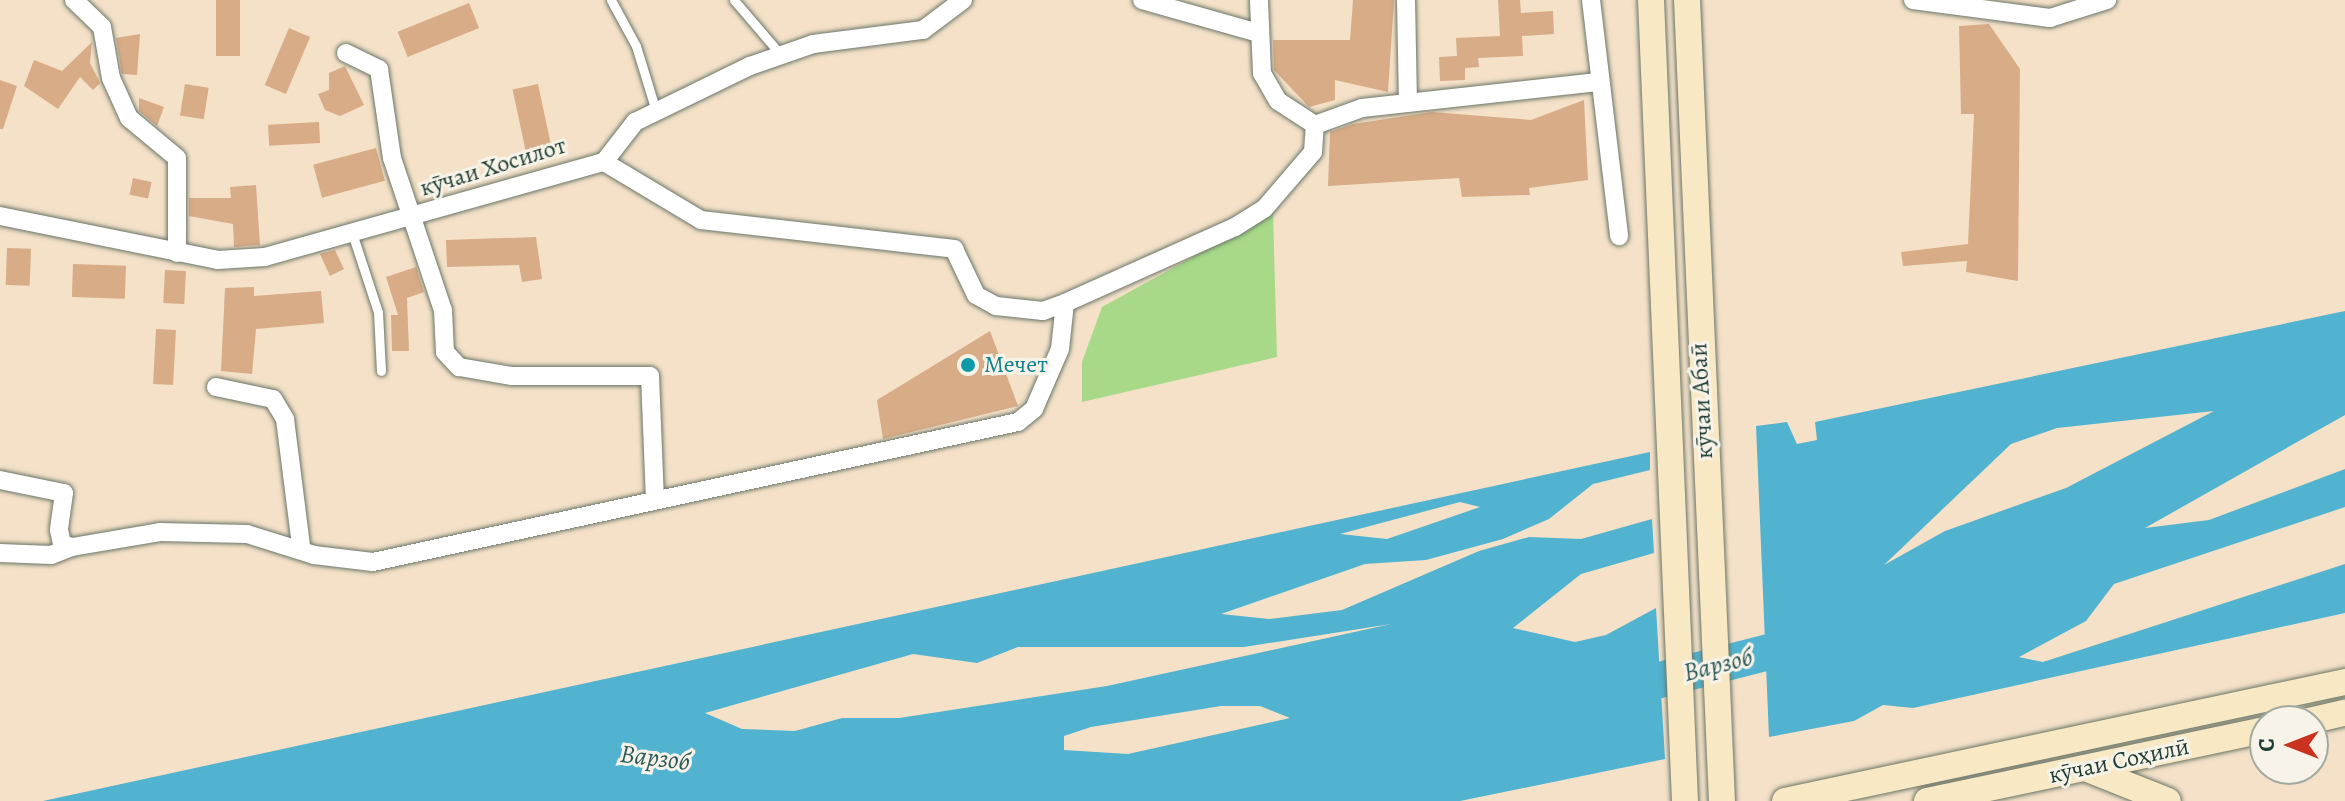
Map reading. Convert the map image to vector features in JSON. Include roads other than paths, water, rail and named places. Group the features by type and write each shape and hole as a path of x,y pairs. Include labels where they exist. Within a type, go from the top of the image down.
{"main road":[{"name":"кӯчаи Абаӣ","path":"1651,0 1661,323 1685,801"},
{"name":"кӯчаи Абаӣ","path":"1687,0 1697,319 1722,801"},
{"path":"1785,801 2345,682"},
{"name":"кӯчаи Соҳилӣ","path":"1927,801 2249,733"},
{"path":"2085,768 2168,801"}],"street":[{"path":"74,0 102,27 111,78 129,118 177,158 177,253"},
{"name":"кӯчаи Хосилот","path":"0,216 177,253 242,261 604,162 635,122 656,111 781,55 923,30 963,0"},
{"path":"1142,0 1255,32"},
{"path":"1259,0 1255,32 1262,73 1278,101 1315,125 1408,101 1555,92 1596,82"},
{"path":"1406,0 1408,101"},
{"path":"1591,0 1596,82 1619,236"},
{"path":"1913,0 2050,18 2107,0"},
{"path":"346,53 379,69 392,158 443,310 445,352 459,367 512,376 650,376 655,500"},
{"path":"604,162 701,220 954,249 976,295 996,306 1043,311 1264,209 1313,152 1315,125"},
{"path":"0,553 51,555 72,547 160,532 247,534 301,546 314,555 398,560 655,500 1018,422 1034,409 1055,362 1065,303"},
{"path":"216,387 273,399 285,419 301,546"},
{"path":"0,480 64,493 59,530 62,544 72,547"}],"lane":[{"path":"611,0 636,46 656,111"},
{"path":"734,0 781,55"},
{"path":"352,233 378,312 381,371"}],"water":[{"path":"2345,311 2345,415 2145,528 2209,520 2345,469 2345,507 2114,584 2086,621 2019,657 2043,662 2345,564 2345,613 1913,708 1883,705 1854,721 1769,737 1756,426 1787,422 1797,444 1817,440 1815,422","holes":["2214,411 2066,488 1945,531 1884,565 2011,444 2057,428"]},
{"path":"1650,452 1650,470 1593,484 1549,519 1503,539 1426,560 1365,564 1221,614 1269,619 1342,610 1479,551 1529,537 1581,539 1652,519 1654,553 1581,574 1513,628 1575,642 1606,635 1656,608 1665,759 1460,801 43,801","holes":["1460,502 1480,507 1387,539 1340,534","1391,624 1107,686 899,718 842,718 795,731 742,729 705,713 913,654 977,663 1018,647 1244,647","1221,706 1260,706 1290,718 1128,754 1064,750 1064,736 1091,727"]}],"waterway":[{"name":"Варзоб","path":"1613,692 1812,641"}],"place":[{"name":"Мечет","path":"968,365"}]}
